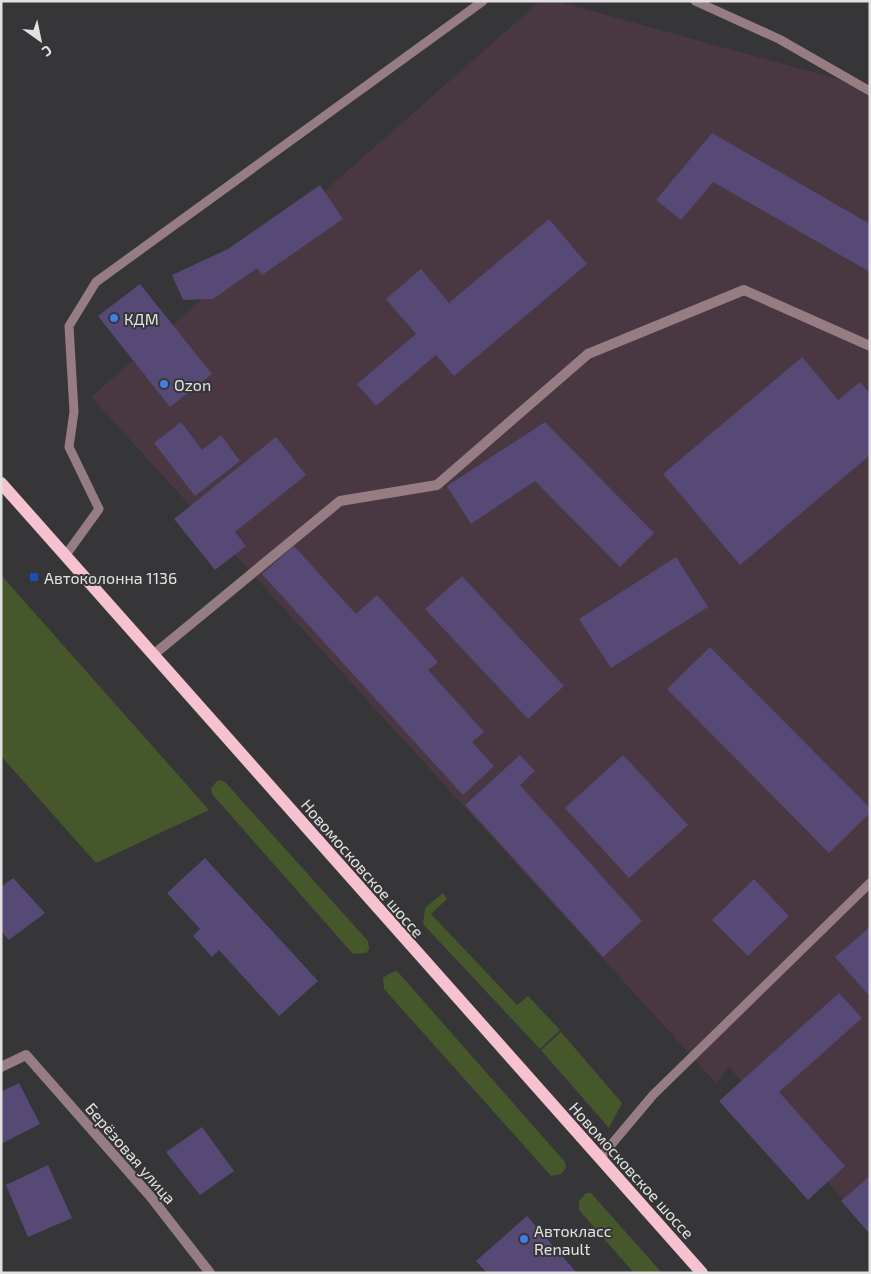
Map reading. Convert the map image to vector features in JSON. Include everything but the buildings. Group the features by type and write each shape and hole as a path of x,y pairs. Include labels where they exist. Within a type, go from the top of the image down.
{"main road":[{"name":"Новомосковское шоссе","path":"1,484 702,1273"}],"street":[{"path":"153,655 340,501 437,485 588,354 744,290 870,346"},
{"name":"Берёзовая улица","path":"1,1067 26,1055 150,1196 210,1273"}],"lane":[{"path":"65,556 99,509 69,447 74,412 69,326 96,282 483,1"},
{"path":"695,1 779,39 870,91"},
{"path":"600,1158 653,1095 870,883"}],"shaded area":[{"path":"540,1 556,1 870,88 870,1231 729,1067 716,1083 91,397"}],"green space":[{"path":"1,575 209,810 96,863 1,756"},
{"path":"218,780 225,782 368,941 369,949 366,953 353,954 212,794 211,788"},
{"path":"443,893 447,899 431,914 517,1005 528,996 560,1030 540,1049 423,924 425,908"},
{"path":"397,971 565,1162 566,1168 561,1174 551,1176 384,989 383,978"},
{"path":"561,1032 622,1103 609,1128 541,1050"},
{"path":"586,1193 591,1193 662,1273 634,1273 579,1210 579,1201"}],"place":[{"name":"КДМ","path":"114,318"},
{"name":"Ozon","path":"164,384"},
{"name":"Автоколонна 1136","path":"34,577"},
{"name":"Автокласс Renault","path":"524,1239"}]}
